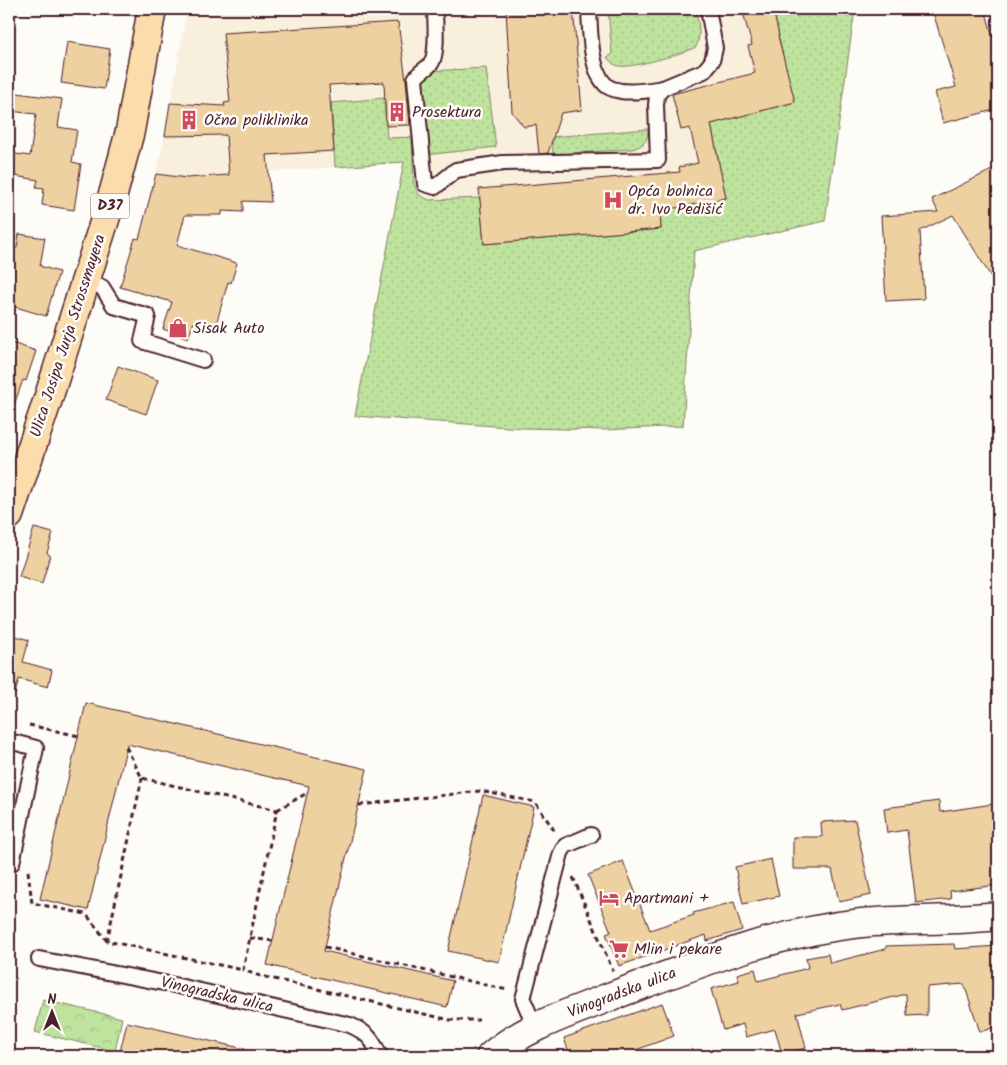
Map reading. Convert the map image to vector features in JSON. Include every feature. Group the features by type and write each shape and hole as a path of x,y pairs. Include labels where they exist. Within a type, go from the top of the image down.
{"main road":[{"name":"Ulica Josipa Jurja Strossmayera","path":"9,515 86,282 123,161 152,9"}],"street":[{"name":"Vinogradska ulica","path":"491,1056 514,1039 535,1027 710,959 787,936 863,923 998,916"}],"lane":[{"path":"435,9 434,55 430,64 415,79 425,184 435,186 456,170 503,163 658,160 656,105 657,95 663,88"},
{"path":"589,9 592,45 598,75 607,87 621,91 636,92 663,88 704,71 712,61 715,48 708,9"},
{"path":"86,282 102,287 114,306 148,316 142,341 204,360"},
{"path":"9,741 36,748 12,863"},
{"path":"535,1027 523,999 560,853 565,846 591,836"},
{"name":"Vinogradska ulica","path":"39,959 174,984 344,1024 363,1031 374,1043 380,1056"}],"path":[{"path":"26,724 79,736"},
{"path":"107,940 142,778 126,747"},
{"path":"142,778 277,810 307,793"},
{"path":"359,804 480,791 535,802 565,846 573,876 614,974"},
{"path":"243,970 277,810"},
{"path":"12,863 28,868 32,903 86,914 107,940 243,970 257,975 450,1020 479,1020"},
{"path":"250,938 273,940"},
{"path":"326,947 524,993"}],"shaded area":[{"name":"Opća bolnica dr. Ivo Pedišić","path":"187,9 855,9 825,221 694,251 683,426 606,430 522,428 355,416 404,162 187,178 156,174 165,136"}],"green space":[{"path":"608,9 695,9 699,33 698,42 696,47 690,50 645,63 625,66 615,65 607,57 612,55"},
{"path":"773,9 855,9 825,221 694,251 683,426 606,430 522,428 355,416 404,162 335,167 331,103 384,98 387,138 412,137 414,184 419,195 429,200 480,198 484,244 661,229 659,207 688,205 726,198 711,124 795,102 778,39"},
{"path":"486,68 496,147 425,155 424,97 421,82 423,77 431,71"},
{"path":"648,129 644,142 632,149 553,153 551,137"},
{"path":"43,1000 122,1018 115,1051 35,1032"}],"building":[{"path":"506,9 573,9 582,110 561,113 548,153 539,154 536,125 524,127 512,112"},
{"path":"742,9 773,9 795,102 711,124 726,198 660,211 661,229 484,244 479,189 680,172 679,167 698,163 690,128 681,130 672,94 755,73 748,46 752,45"},
{"path":"932,9 985,9 998,55 998,109 943,123 935,92 956,87"},
{"path":"398,22 410,125 386,126 384,82 329,85 334,151 267,155 271,202 243,201 243,212 222,211 222,215 185,215 177,245 237,263 231,283 228,282 215,328 194,322 188,338 163,329 172,302 120,287 135,238 139,239 156,174 187,178 229,175 226,135 165,136 170,103 225,106 224,103 230,102 223,33"},
{"path":"67,42 110,49 104,89 61,83"},
{"path":"9,92 62,99 58,127 77,130 72,162 81,164 74,210 42,205 44,188 36,187 38,180 9,175 9,153 30,156 36,114 9,111"},
{"path":"998,167 998,288 953,215 920,231 924,299 886,301 881,216 938,212 932,199"},
{"path":"19,234 45,238 40,266 59,272 46,316 9,305 9,247 17,248"},
{"path":"9,342 36,351 26,381 23,380 11,413 9,413"},
{"path":"118,366 158,380 146,414 106,400"},
{"path":"34,528 53,533 47,553 50,555 42,584 19,577"},
{"path":"9,634 29,640 23,662 52,670 48,687 19,679 15,694 9,693"},
{"path":"86,703 367,769 324,951 453,981 447,1007 267,965 309,786 127,744 88,910 40,899"},
{"path":"483,795 534,807 499,962 448,951"},
{"path":"939,801 940,812 993,804 995,822 998,821 998,885 950,891 951,899 916,903 907,830 887,833 884,808"},
{"path":"855,820 871,895 839,902 832,869 793,869 793,837 822,837 821,822"},
{"path":"771,859 779,896 743,904 735,867"},
{"path":"623,861 650,930 694,915 693,913 734,902 742,930 707,941 706,935 619,966 606,934 611,932 588,875"},
{"path":"954,944 955,949 998,946 998,1026 980,1032 964,984 927,987 927,1015 907,1016 906,994 842,1010 840,1004 797,1013 806,1048 782,1054 775,1029 746,1037 743,1024 723,1030 711,989 739,981 737,974 755,969 758,981 808,968 806,958 828,954 830,963 886,949 886,946"},
{"path":"662,1003 674,1036 633,1051 635,1056 570,1056 564,1038"},
{"path":"127,1022 245,1049 244,1056 119,1056"}],"place":[{"name":"Prosektura","path":"397,112"},
{"name":"Očna poliklinika","path":"189,120"},
{"name":"Opća bolnica dr. Ivo Pedišić","path":"613,200"},
{"name":"Sisak Auto","path":"178,328"},
{"name":"Apartmani +","path":"609,898"},
{"name":"Mlin i pekare","path":"619,949"}]}
